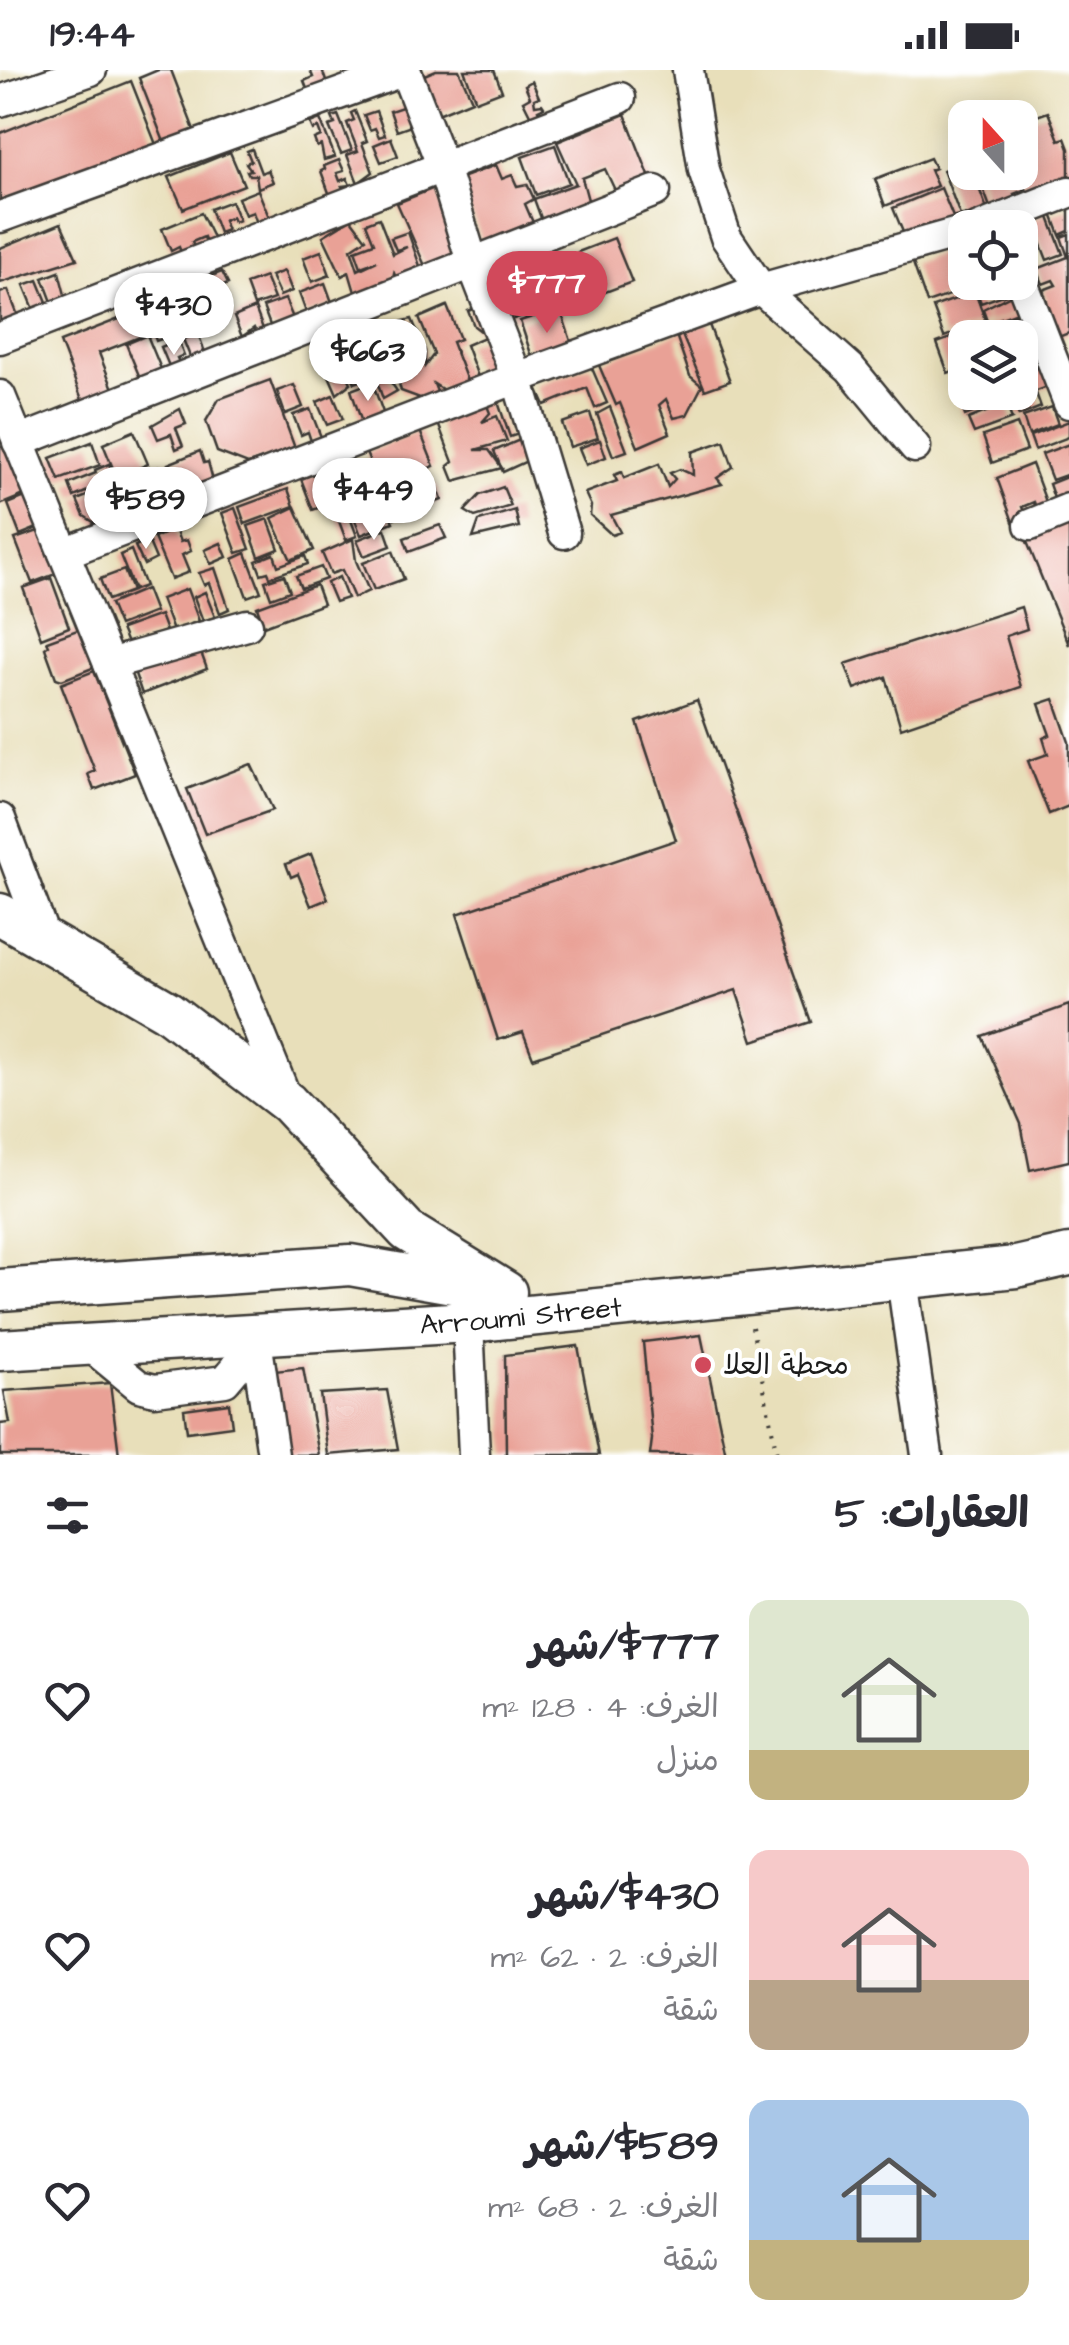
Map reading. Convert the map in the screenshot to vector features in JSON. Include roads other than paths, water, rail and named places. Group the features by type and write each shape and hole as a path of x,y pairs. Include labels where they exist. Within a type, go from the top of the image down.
{"main road":[{"path":"0,914 167,1011 288,1103 408,1231 506,1292"},
{"path":"610,1309 1016,1267 1069,1255"},
{"name":"Arroumi Street","path":"0,1290 350,1265 610,1309"},
{"name":"Arroumi Street","path":"0,1350 468,1322 610,1309"}],"street":[{"path":"0,101 91,70"},
{"path":"0,217 405,70 443,167 472,265 516,378 564,533"},
{"path":"688,70 704,170 726,237 761,289 850,368 914,447"},
{"path":"0,338 620,98"},
{"path":"18,442 655,191"},
{"path":"1029,210 1069,192"},
{"path":"64,553 516,378 761,289 948,236"},
{"path":"1030,300 1067,389"},
{"path":"0,396 288,1103"},
{"path":"1030,525 1069,508"},
{"path":"109,664 248,625"},
{"path":"0,819 46,942"},
{"path":"902,1279 926,1455"},
{"path":"468,1322 474,1455"},
{"path":"254,1333 273,1455"}],"place":[{"name":"محطة العلا","path":"703,1365"}]}
